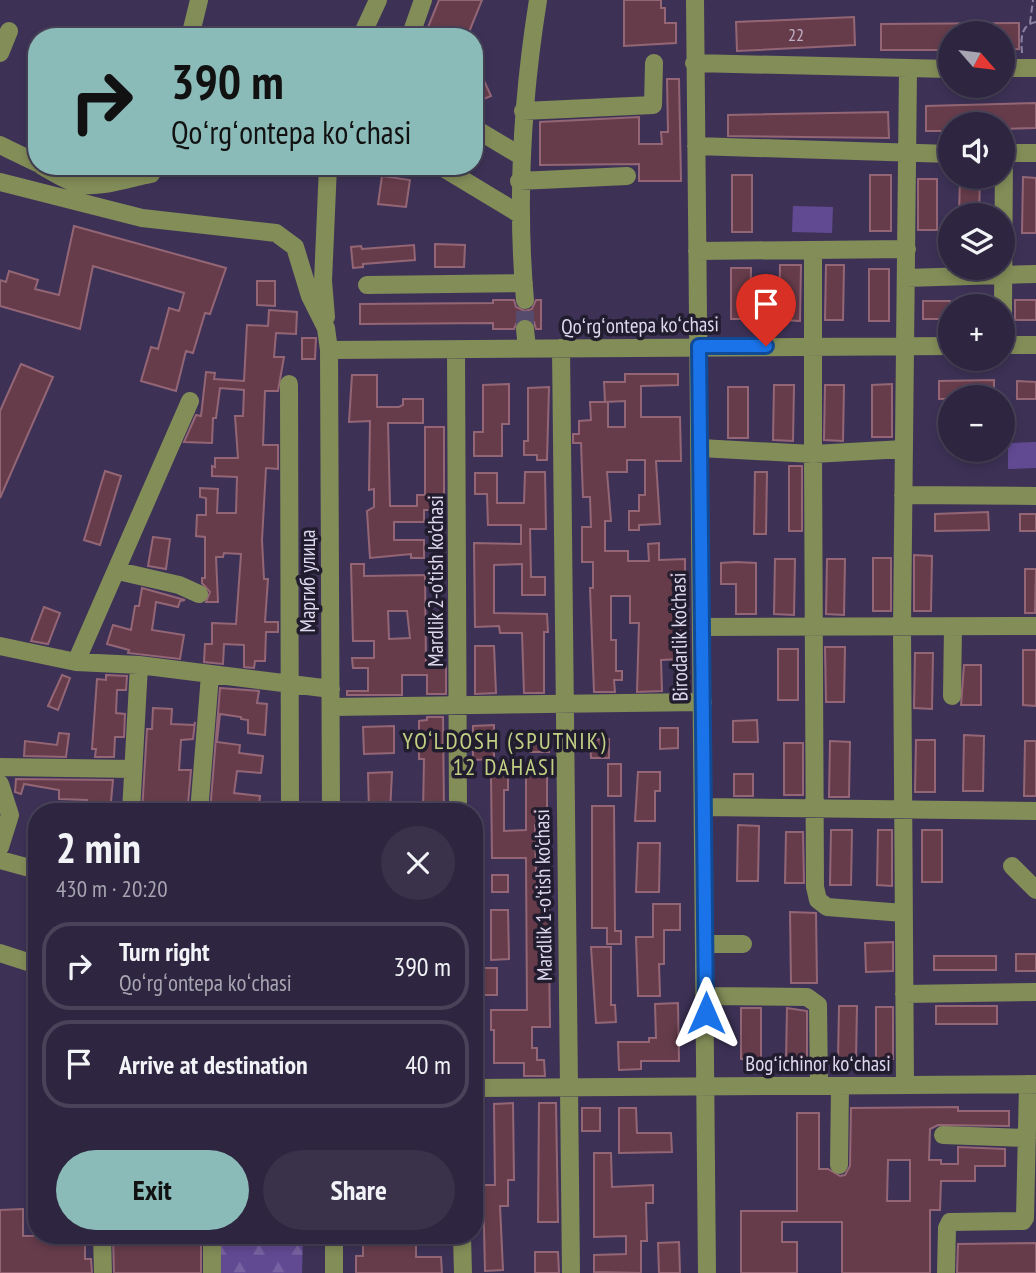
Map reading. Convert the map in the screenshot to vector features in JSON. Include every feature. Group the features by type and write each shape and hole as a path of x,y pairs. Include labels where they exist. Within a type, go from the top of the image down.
{"street":[{"path":"192,28 199,0"},
{"path":"365,28 378,0"},
{"path":"413,28 423,0"},
{"path":"366,285 525,291 520,156 523,111 538,0"},
{"name":"Birodarlik ko'chasi","path":"695,0 705,807 707,1273"},
{"path":"0,53 9,31"},
{"path":"523,111 653,105 654,63"},
{"path":"694,63 938,69"},
{"path":"905,1085 902,628 908,69"},
{"path":"483,133 520,156"},
{"path":"0,145 28,159"},
{"path":"696,146 938,154"},
{"path":"1015,153 1036,153"},
{"path":"60,175 77,184 102,186 126,177 143,175"},
{"path":"326,328 323,281 328,175"},
{"path":"455,175 521,215"},
{"path":"519,181 627,176"},
{"path":"0,182 142,218 276,233 295,247 310,296 326,328"},
{"path":"697,251 907,249"},
{"path":"813,250 811,628 815,887 818,900 827,907 903,913"},
{"path":"1015,275 1036,274"},
{"path":"906,278 938,277"},
{"name":"Маргиб улица","path":"326,328 329,350 331,803"},
{"path":"525,329 527,348"},
{"path":"1015,345 1036,345"},
{"name":"Qoʻrgʻontepa koʻchasi","path":"329,350 938,346"},
{"name":"Mardlik 1-o'tish ko'chasi","path":"561,348 571,1273"},
{"name":"Mardlik 2-o'tish ko'chasi","path":"456,351 458,803"},
{"path":"289,384 290,803"},
{"path":"76,662 190,401"},
{"path":"700,448 813,454 904,449"},
{"path":"903,495 1036,496"},
{"path":"118,571 180,585 199,594"},
{"path":"701,627 1036,626"},
{"path":"952,696 953,627"},
{"path":"0,646 76,662 139,665 288,684 331,698 458,708 703,702"},
{"path":"131,803 139,665"},
{"path":"200,803 210,675"},
{"path":"0,767 133,769"},
{"path":"0,784 9,815 0,847"},
{"path":"705,807 1036,811"},
{"path":"0,860 28,868"},
{"path":"1012,866 1036,890"},
{"path":"705,944 743,944"},
{"path":"0,953 28,962"},
{"path":"904,994 1036,992"},
{"path":"705,996 807,997 814,1000 818,1005 819,1086"},
{"path":"946,1273 947,1228 950,1222 1023,1221 1025,1218 1027,1138 1032,1084"},
{"name":"Bogʻichinor koʻchasi","path":"483,1088 1032,1084"},
{"path":"839,1165 840,1086"},
{"path":"943,1135 1027,1138"},
{"path":"102,1244 103,1273"},
{"path":"212,1244 212,1273"},
{"path":"334,1244 334,1273"},
{"path":"462,1244 463,1273"}],"path":[{"path":"1029,68 1021,33 1030,23 1033,0"},
{"path":"1030,23 1036,22"}],"green space":[{"path":"793,206 833,207 832,233 792,232"},
{"path":"1036,442 1036,468 1008,469 1008,462 1015,462 1015,443"},
{"path":"220,1244 303,1244 302,1273 221,1273"}],"building":[{"path":"439,0 482,0 471,28 428,28"},
{"path":"624,0 661,0 661,8 665,8 665,23 676,23 676,43 624,46"},
{"path":"854,17 855,45 737,51 736,22"},
{"path":"1015,23 1019,23 1019,49 1015,49"},
{"path":"881,24 938,24 938,50 881,50"},
{"path":"483,78 491,96 483,99"},
{"path":"667,79 679,79 681,181 639,181 639,164 540,165 540,122 639,117 639,144 662,144 661,132 668,132"},
{"path":"1036,103 1036,128 1015,129 1015,112 938,112 938,131 926,131 926,106"},
{"path":"888,112 889,138 728,136 728,115"},
{"path":"732,175 752,175 752,232 732,232"},
{"path":"870,175 891,175 891,231 870,231"},
{"path":"382,176 410,180 406,207 378,204"},
{"path":"1023,177 1036,178 1036,233 1022,233"},
{"path":"918,179 937,179 937,230 918,230"},
{"path":"960,189 980,189 979,203 959,203"},
{"path":"74,226 226,268 210,314 205,313 193,353 186,351 176,391 141,381 151,347 158,349 169,308 179,311 184,293 93,266 80,329 0,306 0,280 6,282 9,271 38,280 35,289 59,295"},
{"path":"435,244 465,245 464,267 435,267"},
{"path":"414,245 415,260 363,264 363,267 353,268 351,247 361,246 362,249"},
{"path":"780,265 801,265 800,321 779,320"},
{"path":"826,265 844,265 843,320 825,320"},
{"path":"731,268 751,268 750,319 731,319"},
{"path":"869,269 889,269 889,321 869,321"},
{"path":"257,281 275,281 275,306 257,305"},
{"path":"493,300 514,300 516,307 525,311 532,309 536,300 541,300 541,329 536,329 534,322 524,318 518,320 514,329 493,329 493,323 360,324 360,304 493,303"},
{"path":"1015,300 1036,300 1036,320 1015,320"},
{"path":"923,301 938,301 938,319 923,319"},
{"path":"269,310 297,312 296,334 276,333 274,357 284,357 278,391 265,391 263,445 278,445 278,469 266,468 262,540 264,579 268,579 265,622 278,622 278,632 266,632 265,661 255,661 254,668 244,667 244,645 224,644 223,664 204,662 205,644 212,644 212,623 236,624 241,554 224,553 223,557 216,557 218,602 206,602 210,592 202,583 202,578 205,578 205,537 196,536 197,515 206,515 206,498 200,497 200,488 218,489 217,513 236,513 237,477 212,476 212,466 215,467 215,458 238,458 235,416 243,416 244,390 220,388 216,418 213,418 212,443 184,442 196,415 201,416 206,372 215,373 214,379 244,381 247,325 268,326"},
{"path":"302,338 316,338 315,359 302,359"},
{"path":"21,364 53,377 0,498 0,411"},
{"path":"625,374 678,374 678,385 641,386 641,417 680,417 681,461 656,461 660,524 639,525 639,530 629,530 629,511 639,511 639,495 645,495 645,460 627,460 627,472 607,472 611,521 605,521 605,551 628,551 628,561 649,561 648,544 659,543 659,560 685,559 685,587 681,587 680,659 661,660 662,691 637,692 639,623 630,623 630,596 611,596 611,640 616,640 616,671 622,671 622,680 614,680 615,692 594,692 590,588 593,588 593,562 582,562 582,527 591,527 590,497 583,497 581,443 573,443 573,434 579,434 579,421 591,420 590,402 605,402 604,382 625,382","holes":["625,401 625,427 608,427 608,402 605,402"]},
{"path":"352,375 377,375 377,407 399,407 403,405 403,399 423,399 423,423 388,423 390,506 417,506 417,495 425,495 425,427 444,427 444,510 424,510 424,522 394,522 394,540 424,540 424,558 411,558 411,554 370,558 367,511 374,507 374,489 369,490 370,421 349,422"},
{"path":"994,380 994,385 939,385 939,381"},
{"path":"1017,381 1036,382 1036,399 1017,399"},
{"path":"509,384 509,424 502,424 502,456 474,456 474,432 483,432 483,385"},
{"path":"892,384 892,437 872,437 872,385"},
{"path":"774,385 794,385 793,441 773,440"},
{"path":"825,385 844,385 843,441 824,440"},
{"path":"549,387 547,460 537,460 537,455 524,455 524,441 528,441 528,388"},
{"path":"728,387 748,387 748,438 728,438"},
{"path":"789,466 802,466 802,531 789,531"},
{"path":"105,471 121,476 100,545 84,540"},
{"path":"525,472 545,472 546,529 530,529 531,577 545,577 545,595 522,595 522,564 494,565 494,613 547,614 548,632 544,632 544,693 524,693 522,633 500,633 499,626 475,627 474,543 521,544 521,525 488,525 487,494 475,494 475,473 497,473 497,503 524,503"},
{"path":"755,472 767,472 766,534 754,534"},
{"path":"988,512 989,530 935,531 935,514"},
{"path":"1020,514 1036,514 1036,531 1020,531"},
{"path":"153,537 170,539 166,569 148,566"},
{"path":"914,555 932,556 931,611 914,611"},
{"path":"873,558 891,558 891,611 873,611"},
{"path":"775,559 795,559 794,615 774,614"},
{"path":"827,559 845,559 844,615 826,614"},
{"path":"721,563 756,563 756,614 736,614 736,584 721,584"},
{"path":"351,564 364,564 364,576 425,575 426,666 446,666 446,694 427,694 427,675 402,675 402,695 347,695 347,691 368,691 368,668 353,668 352,658 374,658 374,641 353,641","holes":["388,611 407,611 410,638 389,639"]},
{"path":"1025,569 1036,569 1035,613 1025,613"},
{"path":"142,588 185,600 180,601 178,607 156,602 152,630 184,635 180,659 128,653 129,650 107,644 113,625 131,630 135,606 139,606"},
{"path":"44,607 60,613 48,644 31,641"},
{"path":"475,646 494,646 496,693 475,694"},
{"path":"825,647 845,647 844,702 826,702"},
{"path":"778,649 798,649 798,700 778,700"},
{"path":"1023,650 1036,650 1036,706 1023,705"},
{"path":"915,653 933,653 932,709 914,708"},
{"path":"964,665 981,665 981,705 961,705"},
{"path":"62,675 70,678 58,710 48,706"},
{"path":"106,675 127,676 126,690 117,690 116,713 125,714 124,737 115,737 114,757 95,757 96,749 92,749 97,679 106,680"},
{"path":"220,688 259,691 257,703 267,704 265,735 248,733 248,720 220,714 217,742 240,745 239,753 263,756 261,773 237,771 234,793 260,796 259,803 211,803"},
{"path":"153,708 172,709 171,724 194,725 195,722 193,739 181,740 179,770 191,770 188,803 143,803 147,729 152,729"},
{"path":"427,717 443,717 444,803 423,803 424,759 419,759 419,721 427,720"},
{"path":"757,720 758,742 733,742 733,721"},
{"path":"494,725 494,759 473,760 473,726"},
{"path":"394,726 394,753 364,754 363,727"},
{"path":"660,728 678,728 678,748 660,749"},
{"path":"59,733 69,734 66,757 24,756 25,741 57,745"},
{"path":"531,735 549,735 549,752 530,752"},
{"path":"964,735 984,736 983,791 963,791"},
{"path":"609,739 609,758 591,758 590,740"},
{"path":"916,740 935,740 935,792 915,792"},
{"path":"830,741 850,742 849,797 829,797"},
{"path":"1025,741 1036,741 1036,796 1024,796"},
{"path":"784,743 803,743 803,795 784,795"},
{"path":"608,764 621,764 621,796 608,796"},
{"path":"392,772 390,803 369,803 368,773"},
{"path":"526,772 547,772 547,825 535,825 536,875 548,874 550,1027 532,1027 532,1048 537,1048 537,1060 544,1060 545,1076 524,1076 524,1063 494,1063 494,1030 491,1030 491,1010 527,1010 526,858 492,858 491,774 508,774 508,790 504,790 504,831 526,830"},
{"path":"638,772 660,772 660,791 655,791 655,821 635,821"},
{"path":"734,774 753,774 753,796 734,796"},
{"path":"16,779 113,780 111,803 59,799 59,790 24,784 21,794 15,792"},
{"path":"592,806 614,806 615,931 621,931 621,944 607,944 607,928 592,928"},
{"path":"738,825 759,826 758,881 737,881"},
{"path":"831,830 852,830 851,885 830,885"},
{"path":"878,830 892,830 892,886 877,885"},
{"path":"922,830 942,830 942,882 922,882"},
{"path":"786,832 803,832 804,883 785,883"},
{"path":"638,843 660,843 659,892 636,892"},
{"path":"492,875 508,875 508,892 492,892"},
{"path":"653,904 680,904 680,930 664,930 664,964 659,964 660,996 638,996 636,937 653,937"},
{"path":"491,910 508,910 509,959 491,960"},
{"path":"790,912 816,913 817,983 791,983"},
{"path":"893,942 893,971 866,972 865,943"},
{"path":"591,947 611,947 611,1005 615,1005 616,1022 596,1023"},
{"path":"1016,954 1036,954 1036,971 1016,971"},
{"path":"934,956 996,956 996,970 934,970"},
{"path":"483,968 497,968 497,995 483,995"},
{"path":"678,1003 679,1061 641,1061 641,1069 619,1070 618,1042 649,1042 649,1038 656,1038 655,1004"},
{"path":"839,1006 857,1006 856,1061 838,1061"},
{"path":"936,1006 997,1006 997,1024 936,1024"},
{"path":"876,1007 893,1007 893,1059 876,1059"},
{"path":"741,1008 761,1008 761,1059 741,1059"},
{"path":"787,1008 807,1011 807,1061 786,1061"},
{"path":"513,1103 514,1180 508,1180 508,1206 500,1206 503,1270 485,1271 483,1185 495,1185 494,1104"},
{"path":"539,1103 556,1103 558,1222 538,1222"},
{"path":"958,1107 958,1111 1009,1111 1009,1126 938,1125 930,1129 929,1160 941,1160 941,1164 958,1164 958,1147 1005,1149 1005,1166 975,1166 975,1181 941,1181 940,1210 930,1210 930,1273 842,1273 842,1222 782,1222 782,1242 797,1242 797,1273 741,1273 741,1211 797,1211 797,1113 819,1113 819,1169 828,1169 840,1176 845,1175 850,1166 851,1108","holes":["888,1160 910,1160 910,1201 887,1201"]},
{"path":"582,1108 600,1108 600,1131 582,1131"},
{"path":"619,1108 636,1108 637,1133 671,1133 672,1152 619,1153"},
{"path":"594,1153 611,1153 612,1187 653,1185 653,1203 646,1203 647,1241 641,1241 641,1273 594,1272 594,1255 626,1254 626,1236 594,1237"},
{"path":"23,1209 23,1236 28,1236 28,1244 85,1244 85,1259 91,1259 92,1273 0,1273 0,1210"},
{"path":"679,1242 680,1273 659,1273 658,1243"},
{"path":"1036,1243 1036,1273 957,1273 958,1244"},
{"path":"113,1244 201,1244 201,1273 114,1273"},
{"path":"363,1244 416,1244 416,1257 441,1257 442,1273 356,1273 356,1256 363,1256"},
{"path":"535,1252 558,1252 559,1273 535,1273"}],"tunnel":[{"path":"525,300 525,329"}],"district":[{"name":"YO‘LDOSH (SPUTNIK) 12 DAHASI","path":"505,753"}],"route":[{"path":"706,1013 699,346 766,346"}]}
